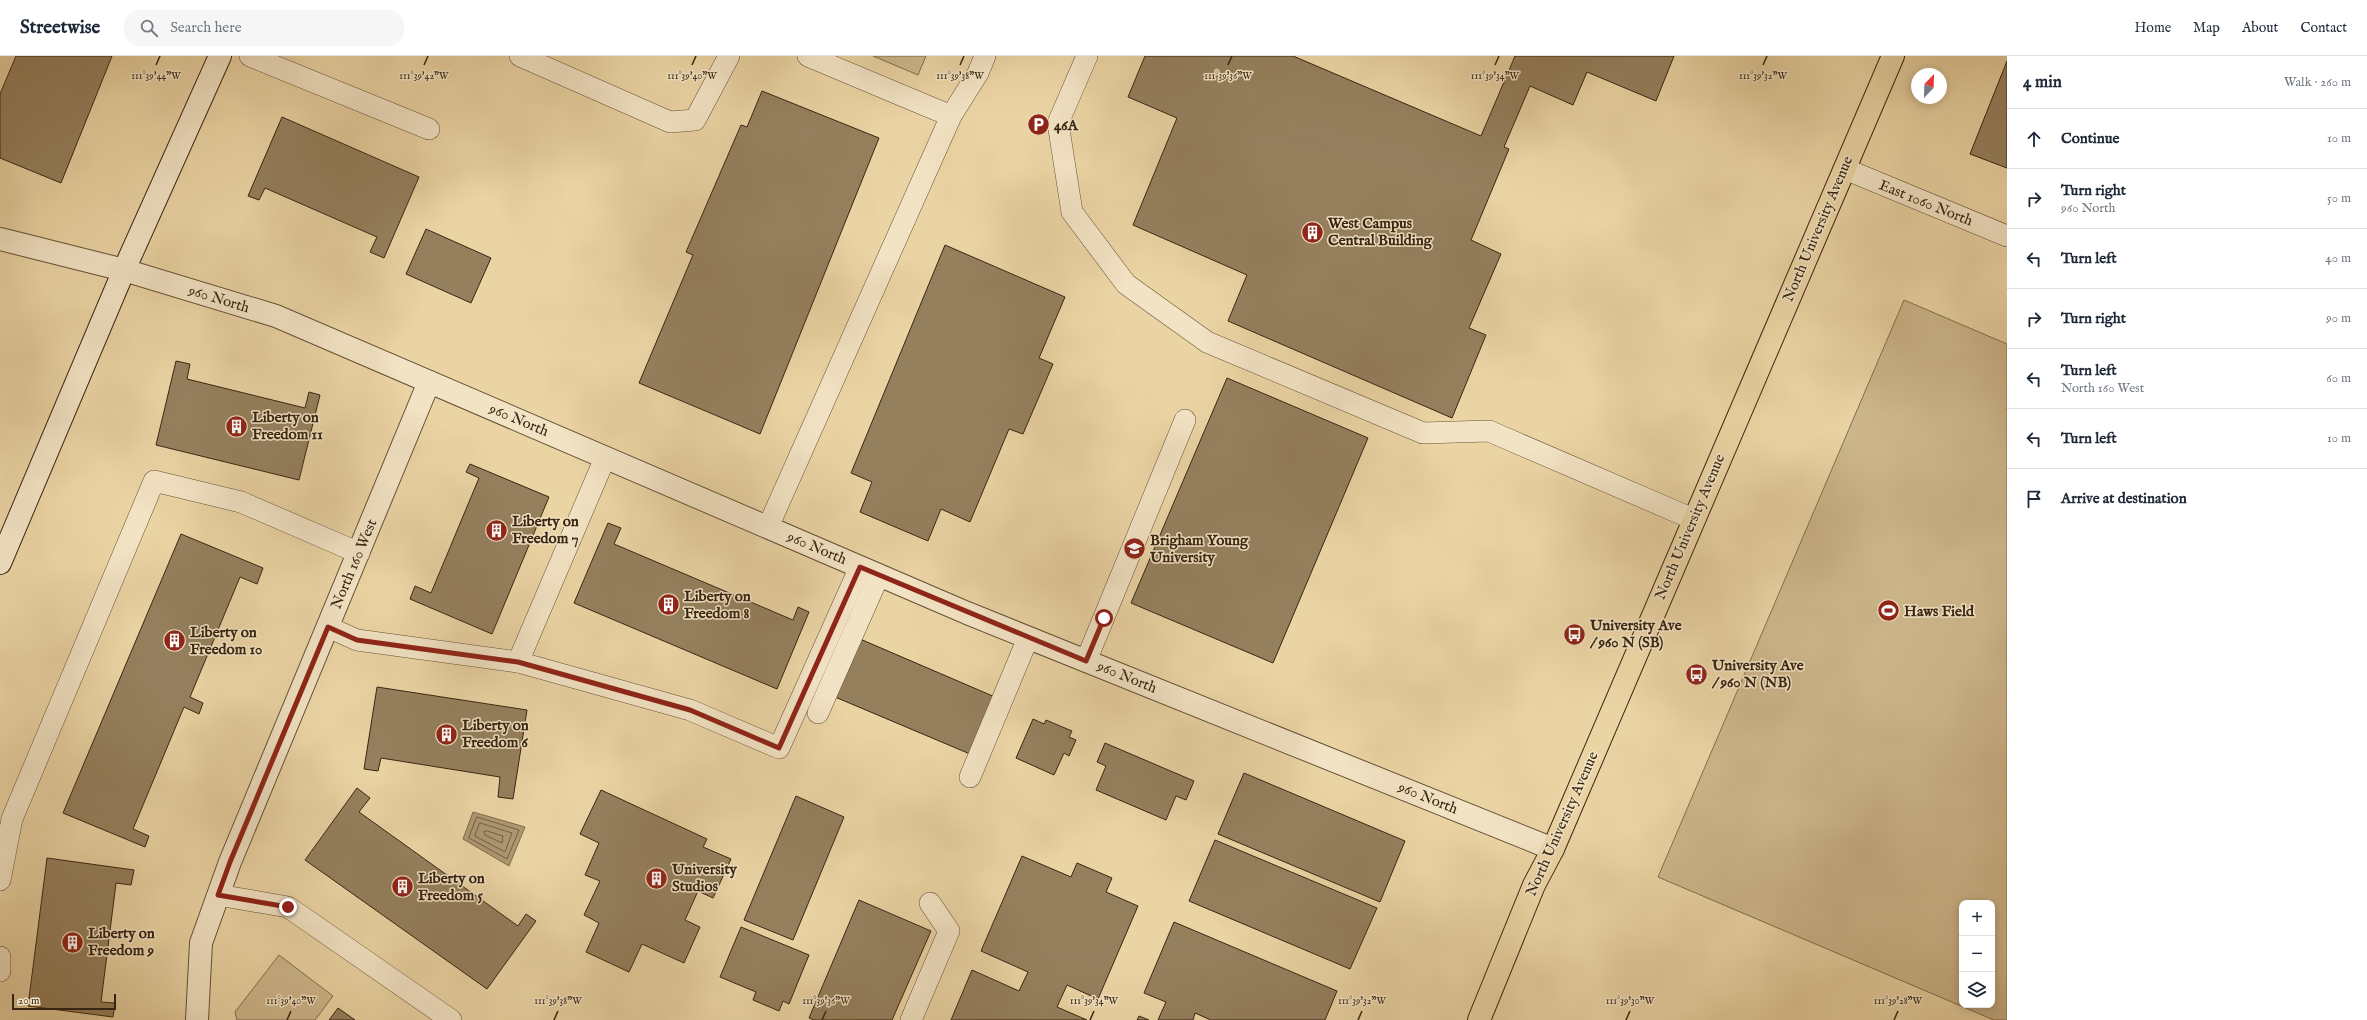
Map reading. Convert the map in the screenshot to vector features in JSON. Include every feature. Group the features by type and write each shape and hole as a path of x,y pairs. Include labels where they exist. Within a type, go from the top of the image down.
{"highway":[{"name":"North University Avenue","path":"1479,1020 1534,885 1553,849 1693,519 1893,56"}],"street":[{"path":"0,563 5,535 220,56"},
{"name":"960 North","path":"0,239 124,270 276,316 1028,638 1553,849"},
{"name":"North 160 West","path":"197,1020 201,944 218,895 233,855 429,382"}],"lane":[{"path":"250,56 429,129"},
{"path":"520,56 670,122 695,120 729,56"},
{"path":"808,56 951,116"},
{"path":"768,527 951,116 978,73 985,56"},
{"path":"1087,56 1058,123 1072,212 1126,284 1206,342 1423,433 1489,431 1693,519"},
{"name":"East 1060 North","path":"1845,169 2007,236"},
{"path":"1086,661 1185,420"},
{"path":"518,662 605,458"},
{"path":"0,880 12,819 154,481 241,502 359,553"},
{"path":"328,627 357,640 518,662 690,710 779,748 870,571"},
{"path":"818,713 870,571"},
{"path":"970,777 1028,638"},
{"path":"218,895 288,907 451,1020"},
{"path":"911,1020 949,931 930,903"},
{"path":"0,957 0,971"}],"shaded area":[{"path":"873,56 926,56 918,75"},
{"name":"Haws Field","path":"1904,300 2007,344 2007,1020 1994,1020 1966,1008 1995,1008 1995,900 1959,900 1959,1005 1658,877"},
{"path":"279,955 333,996 315,1020 237,1020 235,1012"}],"water":[{"path":"473,812 525,827 509,866 463,839"}],"building":[{"path":"16,56 112,56 61,183 0,158 0,94"},
{"name":"West Campus Central Building","path":"1145,56 1293,56 1481,136 1515,56 1674,56 1656,101 1587,72 1573,105 1530,86 1504,147 1509,149 1471,240 1501,254 1469,328 1486,335 1452,418 1228,321 1247,275 1133,225 1177,118 1128,97"},
{"path":"2007,61 2007,168 1970,154"},
{"path":"762,91 879,138 760,434 639,383 693,255 686,252 741,125 747,127"},
{"path":"282,117 419,177 384,258 370,252 377,237 265,188 259,200 248,196"},
{"path":"426,229 491,258 471,303 406,274"},
{"path":"945,245 1065,297 1039,358 1053,364 1023,434 1009,429 970,522 941,509 928,541 860,512 872,482 851,473"},
{"name":"Liberty on Freedom 11","path":"176,361 190,364 187,379 305,408 309,392 320,395 299,480 156,445"},
{"path":"1227,378 1368,438 1273,663 1131,603"},
{"name":"Liberty on Freedom 7","path":"470,464 549,497 492,634 410,599 415,586 431,593 479,478 466,472"},
{"name":"Liberty on Freedom 8","path":"608,523 621,528 614,544 793,620 798,607 809,612 777,689 574,603"},
{"name":"Liberty on Freedom 10","path":"181,534 263,568 257,584 240,577 190,697 203,703 199,714 184,707 133,829 149,836 145,847 63,813"},
{"path":"860,639 995,697 970,754 835,697"},
{"name":"Liberty on Freedom 6","path":"377,687 527,710 513,799 498,797 500,777 381,758 378,771 364,769"},
{"path":"1033,719 1044,724 1046,720 1072,731 1069,737 1076,740 1069,756 1064,753 1054,775 1016,758"},
{"path":"1105,743 1194,781 1186,800 1176,796 1166,820 1096,790 1106,766 1097,762"},
{"path":"1244,773 1405,841 1380,902 1218,834"},
{"name":"Liberty on Freedom 5","path":"357,788 370,798 359,812 518,926 526,914 536,921 487,989 305,860"},
{"name":"University Studios","path":"601,790 707,839 703,847 731,859 713,898 698,891 685,920 700,927 684,963 642,944 629,972 586,952 599,923 584,915 600,881 585,875 599,843 580,834"},
{"path":"796,796 844,817 793,940 744,920"},
{"path":"1215,840 1377,908 1350,969 1189,901"},
{"path":"1022,856 1071,877 1077,863 1112,878 1106,892 1138,906 1098,999 1067,985 1057,1007 1087,1020 951,1020 972,970 1019,991 1028,972 981,951"},
{"name":"Liberty on Freedom 9","path":"47,858 134,870 131,885 116,883 101,1002 115,1003 113,1017 28,1006"},
{"path":"859,900 931,931 892,1020 814,1020 809,1018"},
{"path":"1174,922 1337,991 1325,1020 1211,1020 1195,1013 1193,1020 1158,1020 1166,1002 1144,993"},
{"path":"741,927 809,955 789,1004 783,1001 779,1011 753,1000 756,992 720,977"},
{"path":"338,1008 355,1020 329,1020"},
{"path":"1139,1016 1149,1020 1137,1020"}],"place":[{"name":"46A","path":"1038,125"},
{"name":"West Campus Central Building","path":"1312,232"},
{"name":"Liberty on Freedom 11","path":"236,426"},
{"name":"Liberty on Freedom 7","path":"496,530"},
{"name":"Brigham Young University","path":"1135,549"},
{"name":"Liberty on Freedom 8","path":"669,605"},
{"name":"Haws Field","path":"1889,611"},
{"name":"University Ave / 960 N (SB)","path":"1575,634"},
{"name":"Liberty on Freedom 10","path":"174,641"},
{"name":"University Ave / 960 N (NB)","path":"1696,674"},
{"name":"Liberty on Freedom 6","path":"447,734"},
{"name":"University Studios","path":"657,878"},
{"name":"Liberty on Freedom 5","path":"403,887"},
{"name":"Liberty on Freedom 9","path":"72,942"}],"route":[{"path":"288,907 218,895 230,862 328,627 357,640 518,662 690,710 779,748 860,567 967,613 1086,661 1104,618"}]}
